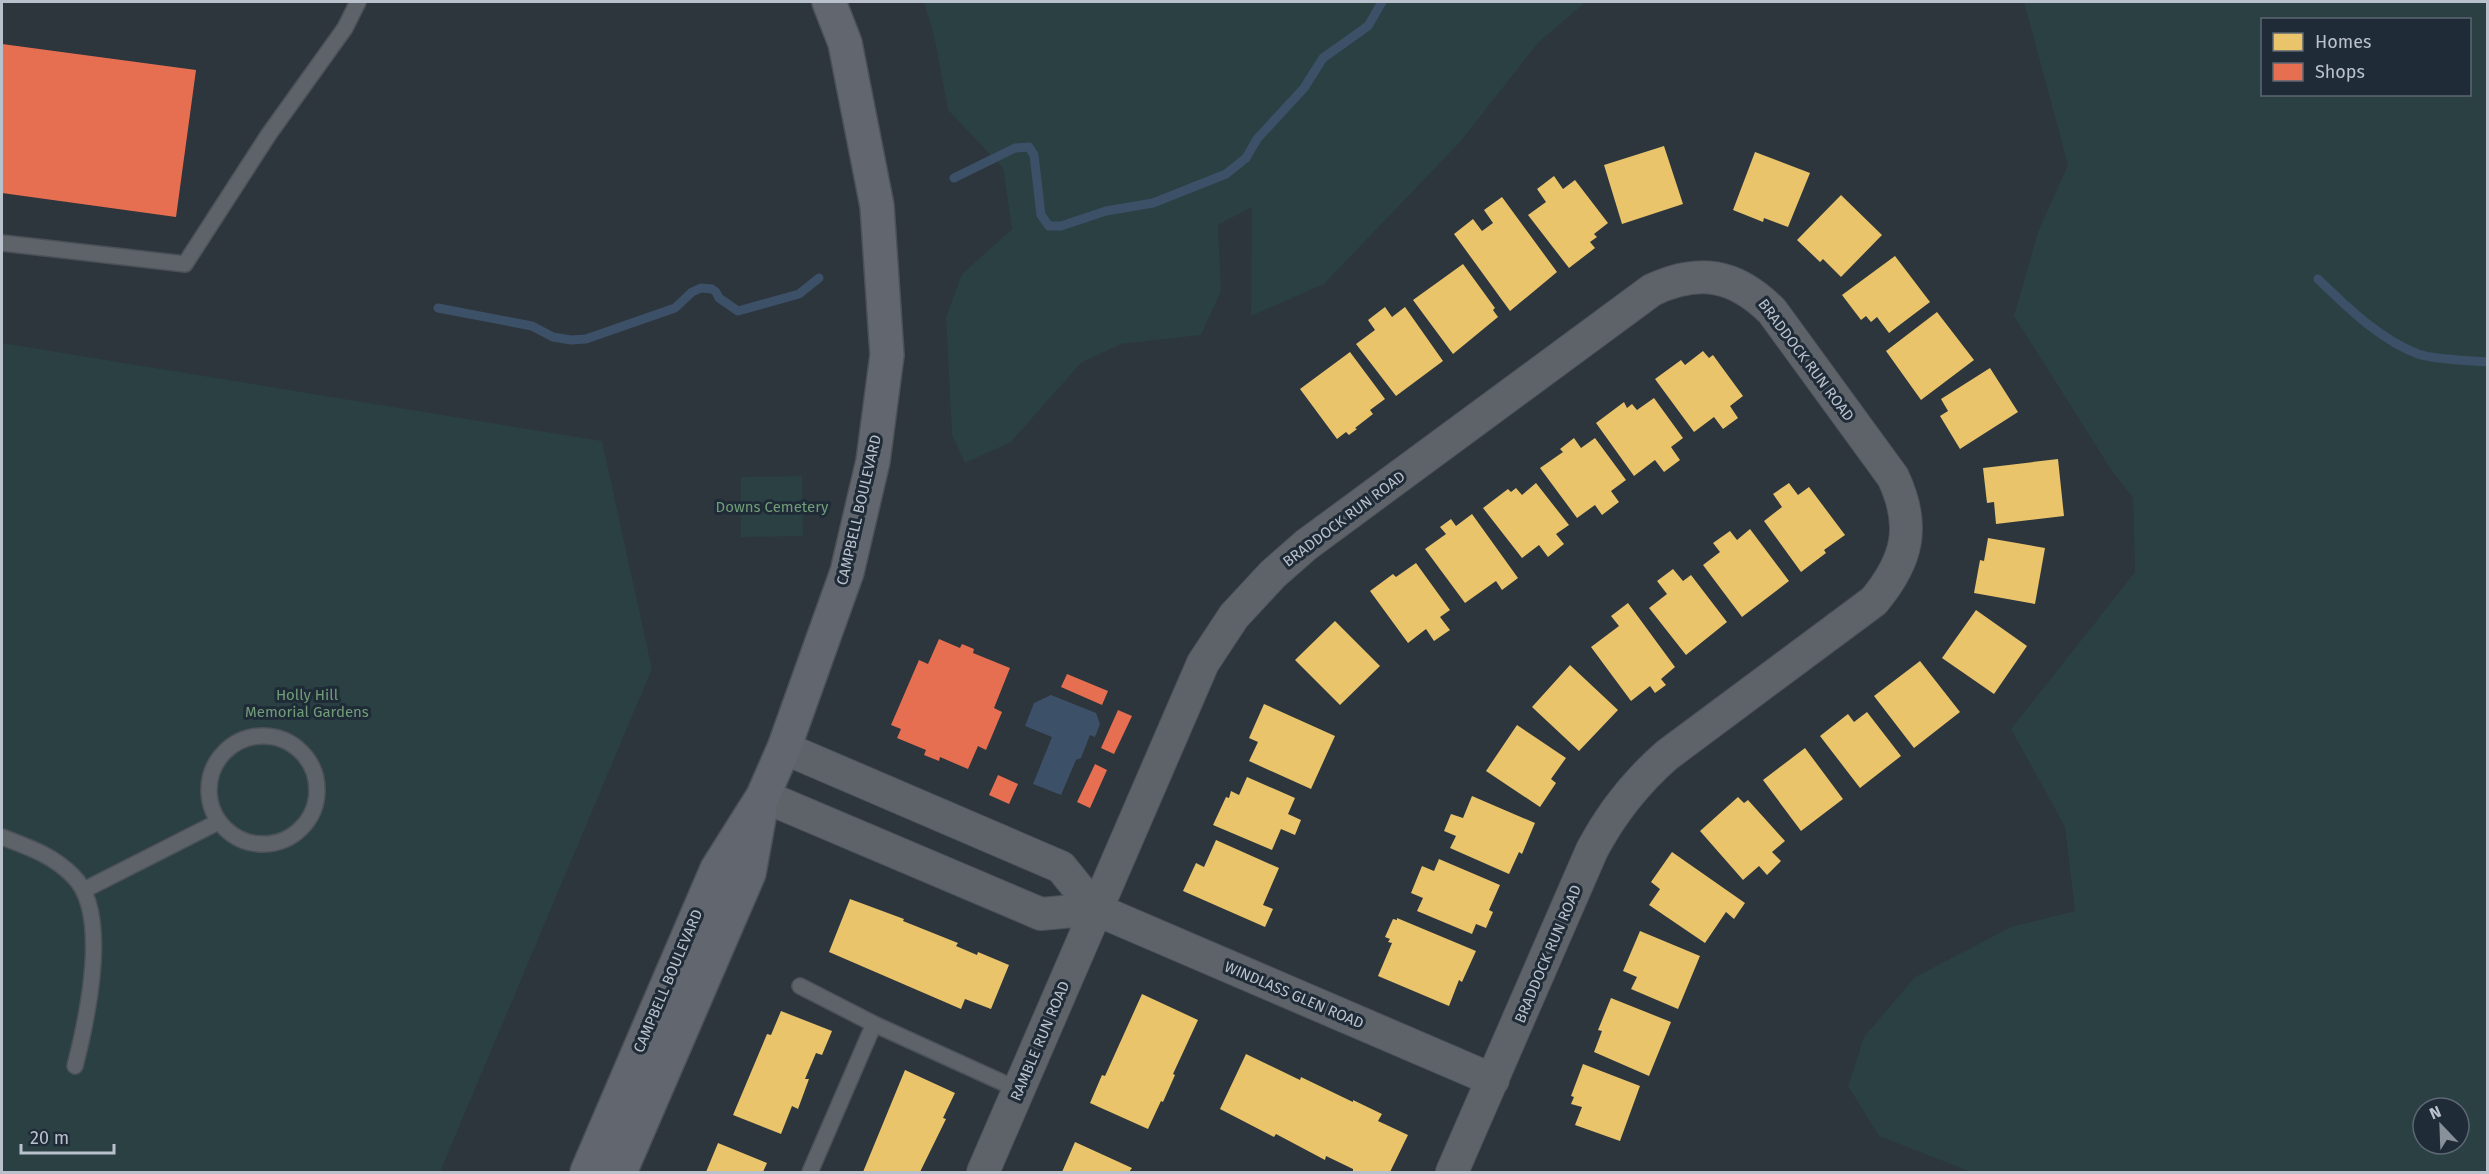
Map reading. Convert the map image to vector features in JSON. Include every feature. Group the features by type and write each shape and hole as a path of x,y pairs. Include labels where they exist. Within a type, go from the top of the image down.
{"street":[{"name":"CAMPBELL BOULEVARD","path":"587,1173 717,868 763,795 784,748 847,572 873,461 887,355 877,206 845,43 829,2"},
{"name":"BRADDOCK RUN ROAD","path":"1095,909 1203,663 1234,616 1273,574 1316,538 1652,290 1673,280 1696,276 1719,278 1740,286 1757,297 1772,311 1893,477 1902,495 1906,516 1907,536 1903,556 1891,580 1874,601 1667,755 1623,799 1606,824 1593,850 1452,1173"},
{"name":"WINDLASS GLEN ROAD","path":"784,748 1061,867 1095,909 1493,1080"},
{"name":"CAMPBELL BOULEVARD","path":"620,1173 748,873 763,795"},
{"name":"WINDLASS GLEN ROAD","path":"763,795 1041,914 1095,909"},
{"name":"RAMBLE RUN ROAD","path":"983,1173 1095,909"}],"lane":[{"path":"2,243 185,264 269,134 345,28 358,2"},
{"path":"251,736 273,736 293,745 307,758 314,771 317,799 306,824 291,836 273,844 256,844 240,840 218,822 209,802 209,782 213,768 221,754 234,743 251,736"},
{"path":"84,890 218,822"},
{"path":"2,837 53,859 75,876 84,890 95,936 85,1030 75,1066"},
{"path":"800,986 874,1024 1019,1090"},
{"path":"810,1173 874,1024"}],"green space":[{"path":"924,2 1586,2 1538,43 1460,142 1324,284 1251,316 1252,207 1218,225 1221,291 1201,335 1121,344 1081,363 1011,442 965,463 952,435 946,317 962,274 1012,229 1003,168 948,110 934,36"},
{"path":"2024,2 2487,2 2487,1172 1971,1172 1879,1136 1848,1086 1864,1037 1915,977 2011,927 2075,911 2065,827 2011,729 2135,572 2133,498 2112,471 2014,316 2038,232 2068,165"},
{"name":"Holly Hill Memorial Gardens","path":"2,343 602,441 652,669 440,1172 2,1172"},
{"name":"Downs Cemetery","path":"802,476 803,536 741,537 741,477"}],"water":[{"path":"1051,695 1096,713 1100,724 1095,737 1090,735 1081,758 1076,760 1061,795 1033,784 1052,737 1025,726 1034,703"}],"building: Homes":[{"path":"1664,146 1683,204 1622,224 1604,165"},
{"path":"1755,152 1810,173 1788,227 1764,218 1763,222 1733,210"},
{"path":"1554,176 1563,189 1575,180 1608,223 1594,234 1597,237 1590,242 1595,248 1569,268 1528,215 1546,202 1537,189"},
{"path":"1841,195 1882,235 1841,277 1823,259 1820,262 1797,240"},
{"path":"1502,197 1557,272 1510,311 1454,234 1473,219 1482,231 1493,223 1484,210"},
{"path":"1895,256 1930,302 1889,333 1877,317 1871,322 1866,316 1861,320 1842,295"},
{"path":"1463,264 1495,308 1493,310 1498,317 1453,354 1413,300"},
{"path":"1385,307 1392,317 1405,307 1443,361 1396,396 1356,344 1375,330 1368,320"},
{"path":"1937,312 1974,360 1921,400 1886,351"},
{"path":"1703,351 1709,358 1713,355 1743,396 1730,406 1738,418 1723,429 1714,417 1694,432 1655,379 1681,360 1685,365"},
{"path":"1350,352 1385,399 1370,410 1373,414 1355,428 1357,429 1349,435 1346,432 1337,439 1300,389"},
{"path":"1990,368 2018,412 1960,449 1940,416 1948,411 1941,399"},
{"path":"1654,398 1683,438 1671,447 1680,460 1664,472 1655,460 1634,476 1596,423 1624,402 1627,408 1632,404 1637,410"},
{"path":"1574,438 1581,448 1595,438 1626,480 1611,491 1619,502 1602,515 1595,505 1577,518 1540,468 1563,452 1560,449"},
{"path":"2058,459 2064,516 1996,524 1994,502 1987,503 1983,468"},
{"path":"1536,483 1569,525 1556,534 1564,544 1548,557 1539,545 1522,558 1483,508 1508,489 1511,492 1516,488 1522,495"},
{"path":"1789,483 1798,495 1809,487 1845,535 1824,550 1826,553 1801,572 1764,521 1782,507 1773,494"},
{"path":"1472,514 1518,578 1502,590 1496,581 1465,603 1425,549 1446,534 1440,527 1451,519 1456,526"},
{"path":"1750,529 1789,581 1742,617 1703,565 1720,552 1713,543 1730,531 1737,540"},
{"path":"1988,538 2045,548 2035,604 1974,593 1980,560 1984,561"},
{"path":"1416,563 1450,610 1440,617 1450,630 1434,641 1426,629 1408,643 1370,591 1393,574 1396,577"},
{"path":"1673,569 1683,581 1691,575 1727,622 1686,655 1649,608 1667,594 1657,581"},
{"path":"1628,603 1675,667 1661,679 1666,685 1655,693 1650,686 1631,701 1591,647 1619,626 1611,616"},
{"path":"1976,610 2027,646 1994,694 1942,658"},
{"path":"1335,621 1380,666 1340,705 1295,660"},
{"path":"1920,661 1960,712 1914,748 1874,696"},
{"path":"1570,665 1618,710 1579,751 1532,707"},
{"path":"1264,704 1335,736 1311,789 1249,761 1258,742 1249,738"},
{"path":"1867,712 1901,756 1860,788 1820,736 1848,714 1854,722"},
{"path":"1517,725 1566,758 1551,779 1556,783 1540,807 1486,771"},
{"path":"1805,748 1843,799 1801,831 1763,780"},
{"path":"1247,777 1295,798 1288,814 1301,820 1295,835 1281,829 1272,850 1213,825 1226,797 1229,798 1231,791 1239,795"},
{"path":"1472,796 1535,823 1522,854 1519,852 1509,874 1450,848 1456,836 1444,831 1451,814 1463,818"},
{"path":"1738,797 1744,803 1748,800 1785,841 1772,852 1781,861 1767,875 1759,866 1743,880 1700,831"},
{"path":"1216,840 1279,868 1263,905 1273,909 1265,927 1183,891 1196,863 1204,867"},
{"path":"1672,852 1745,903 1734,919 1726,912 1705,943 1649,905 1660,889 1651,882"},
{"path":"1439,859 1500,885 1489,910 1493,912 1486,928 1476,924 1472,934 1417,911 1423,898 1411,893 1422,866 1434,871"},
{"path":"850,899 904,919 903,921 958,943 956,946 977,955 978,952 1009,965 991,1009 965,999 961,1009 829,952"},
{"path":"1397,918 1476,951 1462,982 1459,980 1449,1006 1378,976 1392,943 1388,942 1390,939 1385,937 1393,919 1397,920"},
{"path":"1640,931 1700,956 1678,1009 1631,989 1637,977 1623,971"},
{"path":"1142,994 1198,1020 1163,1102 1161,1101 1148,1129 1090,1103 1102,1075 1105,1076"},
{"path":"1611,998 1671,1022 1649,1076 1594,1052 1602,1031 1598,1030"},
{"path":"781,1011 832,1031 822,1055 816,1053 805,1079 809,1079 798,1109 792,1106 781,1134 733,1115 767,1034 771,1035"},
{"path":"1246,1054 1300,1080 1301,1077 1382,1114 1378,1121 1408,1135 1390,1172 1355,1172 1326,1156 1325,1160 1276,1134 1274,1137 1220,1109"},
{"path":"1583,1064 1640,1086 1620,1141 1575,1125 1582,1107 1571,1104 1574,1097 1571,1096"},
{"path":"905,1070 955,1093 943,1118 946,1119 920,1172 863,1172"},
{"path":"1075,1142 1132,1168 1129,1172 1062,1172"},
{"path":"718,1143 767,1163 763,1172 706,1172"}],"building: Shops":[{"path":"2,44 196,70 176,217 2,193"},
{"path":"939,639 960,648 962,644 974,649 973,653 1010,668 994,708 1002,712 986,750 978,746 968,769 940,757 939,761 924,755 926,750 897,738 901,729 891,725 919,660 928,664"},
{"path":"1067,674 1108,691 1102,705 1061,687"},
{"path":"1118,710 1132,716 1114,754 1101,748"},
{"path":"1095,764 1107,770 1090,808 1077,802"},
{"path":"998,775 1018,784 1009,804 989,795"}],"waterway":[{"path":"954,178 1015,148 1029,147 1034,155 1041,215 1049,226 1061,226 1106,211 1153,203 1226,174 1246,158 1257,139 1304,88 1323,58 1368,26 1382,2"},
{"path":"438,308 532,326 553,337 571,340 586,339 675,308 692,292 701,288 712,289 719,298 738,311 799,294 819,278"},
{"path":"2318,279 2364,321 2404,348 2432,357 2488,362"}]}
